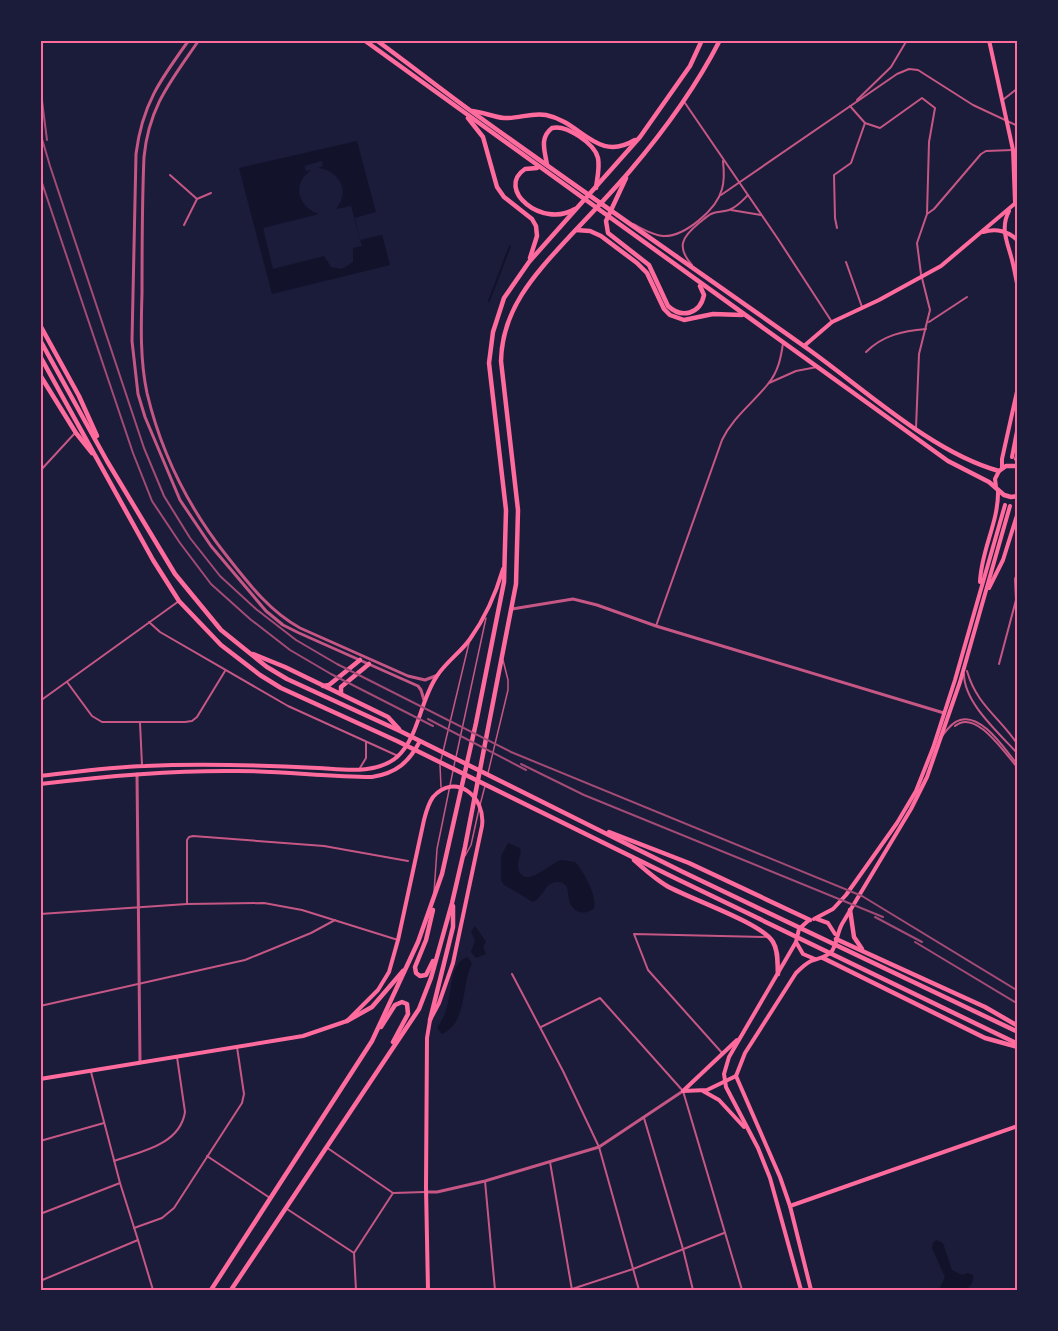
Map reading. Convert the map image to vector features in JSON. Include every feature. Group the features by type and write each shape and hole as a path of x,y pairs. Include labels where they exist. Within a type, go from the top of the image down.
{"main road":[{"path":"364,40 698,283 948,461 997,488 1007,497 1017,496"},
{"path":"376,40 471,111 804,346 915,428 964,458 1000,469 1011,465 1017,466"},
{"path":"443,938 428,973 418,976 415,967 426,940 448,851 504,582 506,510 489,353 496,319 504,298 529,262 640,137 680,82 702,40"},
{"path":"231,1290 421,1004 443,938 461,865 503,659 517,566 518,510 501,361 507,324 525,288 629,172 684,102 720,40"},
{"path":"989,40 1013,150 1016,204 1006,215 1004,232 1017,288"},
{"path":"471,111 503,118 540,114 556,117 595,143 610,147 628,144 640,137"},
{"path":"467,116 483,137 496,187 504,197 532,219 536,226 535,247 529,262"},
{"path":"547,165 544,148 548,131 557,126 569,130 591,146 596,153 598,164 596,188"},
{"path":"543,170 533,167 520,172 515,183 520,198 539,212 555,216 568,213 581,205"},
{"path":"629,172 607,218 605,226 608,233 649,265 668,306 673,311 690,313 699,307 704,295 698,283"},
{"path":"804,346 832,322 922,277 955,256 1016,204"},
{"path":"576,230 590,231 601,236 638,263 647,273 664,309 670,315 684,320 713,314 743,315"},
{"path":"983,232 991,230 1004,232 1017,241"},
{"path":"40,325 79,396 107,461"},
{"path":"40,340 107,461 175,574 220,630 244,651 287,679 400,731 683,872 1017,1032"},
{"path":"40,356 153,561 179,601 221,645 261,675 281,688 415,750 1017,1045"},
{"path":"40,375 76,433 100,464"},
{"path":"980,589 982,564 997,510 995,478 1000,469 1017,387"},
{"path":"1015,456 1017,426"},
{"path":"801,1290 775,1193 764,1163 724,1083 727,1062 796,942 799,928 833,909 846,895 902,815 923,775 1008,505 965,671 927,777 911,809 850,910 836,937 832,951 824,958"},
{"path":"986,591 1003,560 1017,512"},
{"path":"40,776 142,766 240,764 359,769 382,765 398,756 415,726 438,675 470,639 488,608 505,563"},
{"path":"244,651 285,667 388,717 400,731"},
{"path":"323,686 329,685 361,658"},
{"path":"340,694 341,687 370,662"},
{"path":"40,783 137,774 240,771 372,777 388,774 402,767 420,741"},
{"path":"347,1021 386,979 398,940 424,820 432,799 445,790 462,789 475,796 483,813 453,963 439,1004 430,1020"},
{"path":"588,824 689,863 812,919 828,923 836,937 985,1007 1017,1026"},
{"path":"630,856 666,885 748,924 768,937 777,954 778,974"},
{"path":"372,1041 435,898"},
{"path":"428,1290 427,1038 453,927 452,903"},
{"path":"850,910 856,942 867,953"},
{"path":"796,942 803,954 815,959"},
{"path":"684,1091 702,1091 736,1076 745,1053 790,981 803,966 815,959 824,958 985,1038 1017,1045"},
{"path":"40,1079 303,1036 347,1021 372,1007 405,969"},
{"path":"211,1290 395,1005 400,1002 406,1003 409,1008 408,1014 389,1053"},
{"path":"684,1091 742,1035"},
{"path":"736,1076 774,1161 790,1206 811,1290"},
{"path":"702,1091 722,1102 751,1136"},
{"path":"790,1206 1017,1126"}],"street":[{"path":"189,40 158,84 146,107 139,129 134,211 132,341 138,394 166,470 186,510 211,546 266,611 283,625 299,633 370,662 418,686 424,703"},
{"path":"199,40 164,90 153,112 145,146 141,342 147,392 153,415 173,467 192,506 216,542 270,608 287,621 361,658"},
{"path":"850,106 891,67 907,40"},
{"path":"621,217 655,235 673,235 686,229 708,212 721,195 739,182 897,74 909,69 922,72 956,95 1017,126"},
{"path":"1002,101 1017,88"},
{"path":"850,106 865,123 880,128 922,98 935,108 929,142 927,214 917,243 922,277 930,302 929,322 919,354 915,428"},
{"path":"684,102 832,322"},
{"path":"837,228 834,174 851,163 865,123"},
{"path":"927,214 934,209 981,154 986,151 1013,150"},
{"path":"721,195 724,180 722,158"},
{"path":"170,175 197,199"},
{"path":"184,225 197,199 211,193"},
{"path":"728,210 748,195"},
{"path":"698,272 684,257 682,250 684,238 688,232 711,214 728,210 762,215"},
{"path":"134,211 142,212"},
{"path":"846,262 862,307"},
{"path":"929,322 967,297"},
{"path":"867,352 883,338 926,329"},
{"path":"656,626 722,440 736,418 769,383 781,359 783,343"},
{"path":"769,383 796,371 817,368"},
{"path":"40,471 76,433"},
{"path":"186,510 192,506"},
{"path":"999,664 1017,600 1015,579 1017,571"},
{"path":"512,609 573,599 944,713"},
{"path":"40,701 179,601"},
{"path":"149,622 160,632 225,671 313,719 398,756"},
{"path":"370,662 420,680 438,675"},
{"path":"67,682 97,720 107,723 192,721 225,671"},
{"path":"965,671 974,691 989,712 1004,725 1017,745"},
{"path":"965,671 964,684 970,698 1017,754"},
{"path":"942,736 956,721 972,720 987,728 1017,766"},
{"path":"955,726 964,722 980,726 1017,766"},
{"path":"140,723 142,766"},
{"path":"359,769 366,758 366,742"},
{"path":"137,774 140,1064"},
{"path":"187,904 187,840 192,836 324,846 408,861"},
{"path":"40,914 241,902 282,905 398,940"},
{"path":"40,1006 245,960 335,920"},
{"path":"723,1054 648,970 634,934 768,937"},
{"path":"512,974 541,1027 599,1147 639,1290"},
{"path":"541,1027 600,998 684,1091 742,1290"},
{"path":"134,1228 158,1220 169,1213 244,1099 237,1047"},
{"path":"114,1161 165,1143 183,1119 177,1057"},
{"path":"91,1072 120,1183 153,1290"},
{"path":"326,1147 393,1193 437,1192 485,1181 599,1147 684,1091"},
{"path":"644,1118 693,1290"},
{"path":"40,1142 104,1123"},
{"path":"207,1156 271,1198"},
{"path":"550,1162 571,1290 633,1269 725,1233"},
{"path":"485,1181 495,1290"},
{"path":"40,1214 120,1183"},
{"path":"356,1290 354,1252 393,1193"},
{"path":"285,1208 354,1252"},
{"path":"40,1281 138,1240"}],"lane":[{"path":"435,898 433,887 436,857 488,608"},
{"path":"447,797 442,790 440,765 470,639"},
{"path":"461,865 471,845 508,690 503,659"}],"shaded area":[{"path":"357,141 390,265 272,294 239,168","holes":["322,161 323,166 318,168 332,173 340,182 342,195 336,209 351,206 362,246 353,248 353,262 342,269 331,267 324,256 273,269 263,228 319,214 306,206 299,188 301,181 311,170 306,171 304,166"]},
{"path":"508,843 520,848 518,867 525,877 531,877 561,860 575,862 589,884 594,897 594,908 584,912 572,907 565,884 553,883 533,902 504,885 501,880 501,856"},
{"path":"475,926 486,942 483,947 486,954 476,958 471,952 475,941 471,932"},
{"path":"467,957 472,963 460,1012 450,1029 442,1034 437,1028 446,1010 454,973 461,961"},
{"path":"936,1240 943,1243 952,1270 962,1275 968,1273 973,1275 973,1281 967,1288 953,1291 940,1288 945,1277 932,1248"}],"pier":[{"path":"379,211 385,234 360,240 355,218"}],"waterway":[{"path":"489,301 510,246"}],"railway":[{"path":"40,85 47,140"},
{"path":"40,132 144,448 164,496 190,538 220,576 256,609 296,640 337,664 511,752 862,896 1018,991"},
{"path":"40,177 133,453 152,501 180,543 211,584 250,619 290,650 331,674 433,726"},
{"path":"428,719 526,770"},
{"path":"521,764 584,795 883,917"},
{"path":"875,917 922,942"},
{"path":"915,942 1018,1004"}]}
